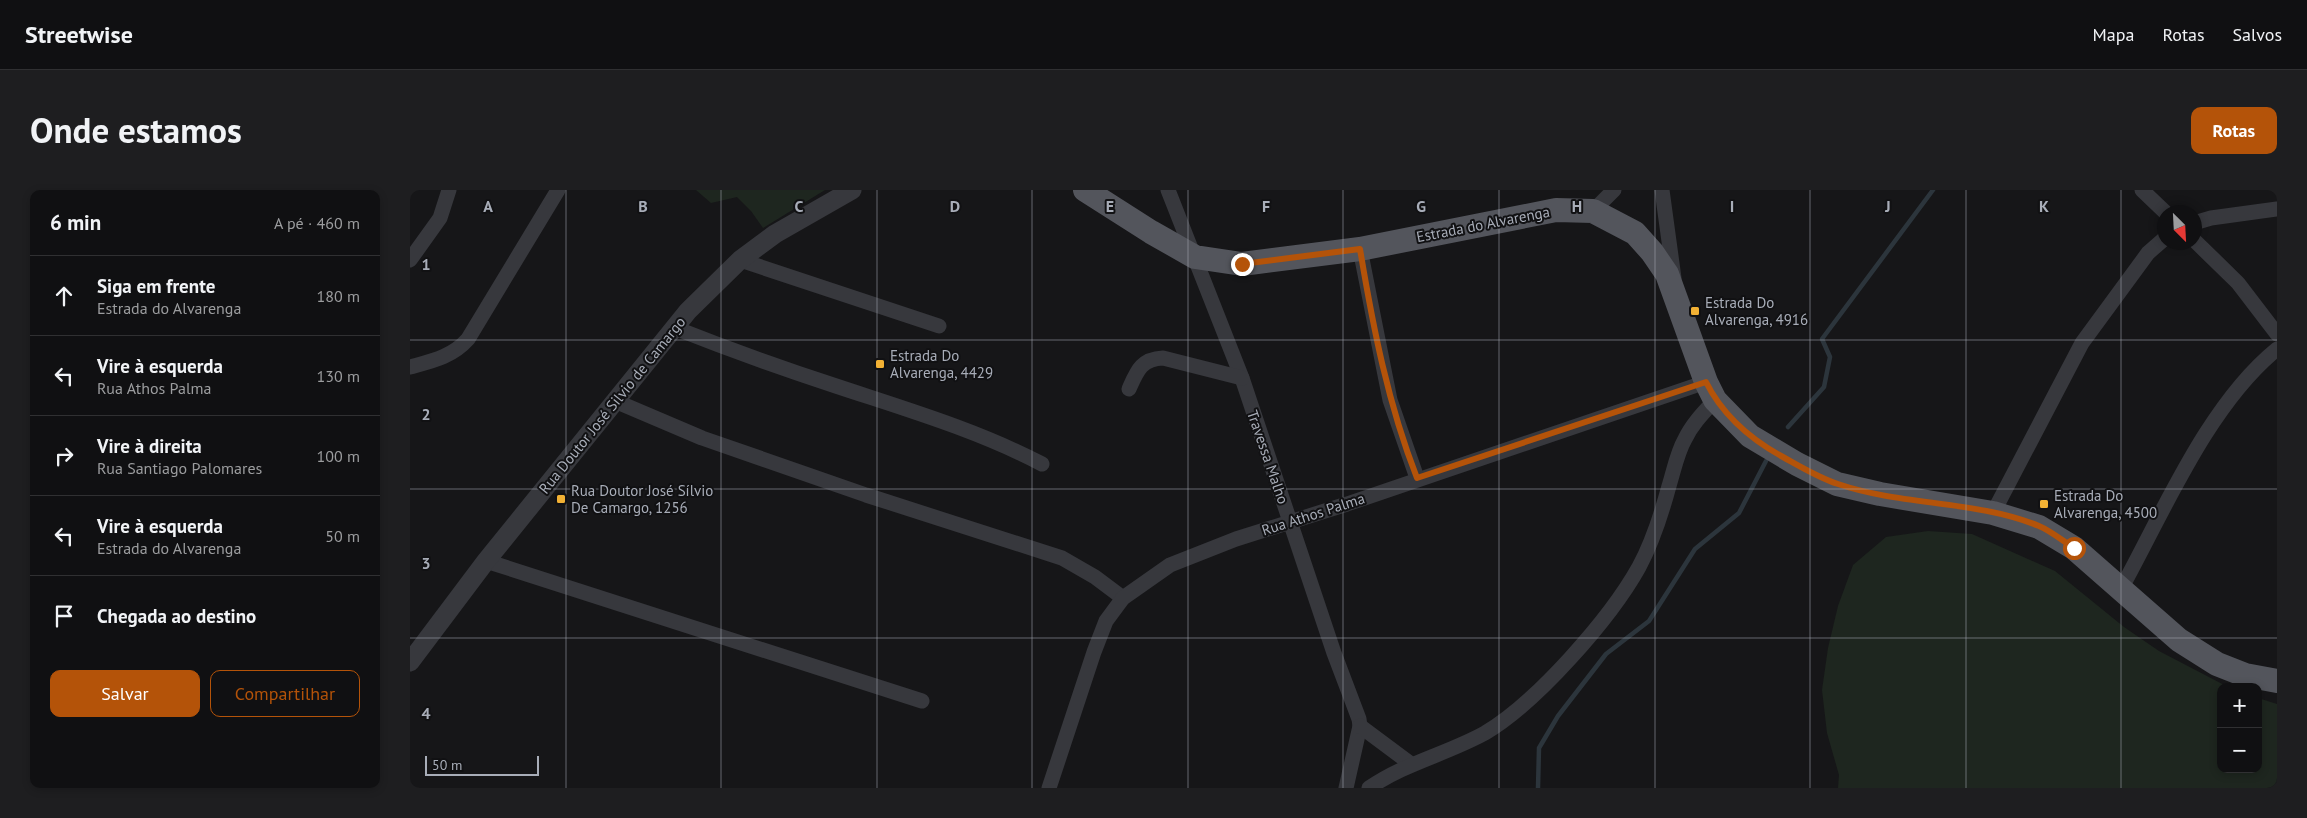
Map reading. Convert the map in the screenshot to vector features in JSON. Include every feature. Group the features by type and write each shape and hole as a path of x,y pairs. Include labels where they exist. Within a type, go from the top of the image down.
{"main road":[{"name":"Estrada do Alvarenga","path":"1085,190 1150,232 1194,257 1242,264 1360,249 1556,210 1593,211 1635,233 1667,274 1710,391 1750,436 1773,452 1837,484 1880,494 1992,513 2039,526 2074,548 2179,640 2217,664 2245,675 2277,681"}],"street":[{"path":"410,260 440,218 449,190"},
{"path":"410,366 442,358 453,352 468,339 558,190"},
{"name":"Rua Doutor José Silvio de Camargo","path":"410,662 486,561 711,286 740,260 775,234 852,190"},
{"name":"Travessa Malho","path":"1168,190 1242,378 1360,726"},
{"path":"1593,211 1614,190"},
{"path":"1662,190 1677,297"},
{"path":"2142,190 2158,205"},
{"path":"2202,221 2277,209"},
{"path":"1992,513 2082,343 2148,253 2157,245"},
{"path":"2202,248 2238,283 2277,334"},
{"path":"1360,249 1371,313 1390,400 1417,478"},
{"path":"740,260 939,326"},
{"path":"675,328 760,360 931,418 1018,452 1042,464"},
{"path":"2121,589 2202,440 2225,405 2251,372 2277,349"},
{"path":"1129,389 1138,368 1143,363 1154,358 1163,358 1242,378"},
{"path":"1368,788 1411,764 1485,732 1519,709 1548,680 1613,607 1639,566 1664,502 1684,439 1710,391"},
{"name":"Rua Athos Palma","path":"1048,788 1106,621 1123,598 1170,564 1290,521 1347,504 1417,478 1710,391"},
{"path":"615,401 660,422 711,441 866,495 1062,558 1095,576 1123,598"},
{"path":"486,561 922,700"},
{"path":"1346,788 1360,726 1411,764"}],"shaded area":[{"path":"696,190 825,190 763,228 751,211 737,197 711,203"},
{"path":"1928,531 1972,534 2055,571 2124,627 2159,651 2220,683 2217,683 2217,773 2262,773 2262,699 2277,704 2277,788 1838,788 1839,775 1827,733 1822,690 1828,648 1838,606 1853,565 1886,537"}],"waterway":[{"path":"1788,427 1824,387 1830,357 1822,339 1933,190"},
{"path":"1538,788 1539,748 1558,716 1606,654 1649,621 1695,549 1739,513 1766,461"}],"place":[{"name":"Estrada Do Alvarenga, 4916","path":"1695,311"},
{"name":"Estrada Do Alvarenga, 4429","path":"880,364"},
{"name":"Rua Doutor José Sílvio De Camargo, 1256","path":"561,499"},
{"name":"Estrada Do Alvarenga, 4500","path":"2044,504"}],"route":[{"path":"1242,264 1278,261 1360,249 1371,313 1390,400 1417,478 1706,382 1715,400 1732,420 1750,436 1773,452 1837,484 1880,494 1992,513 2039,526 2074,548"}]}
